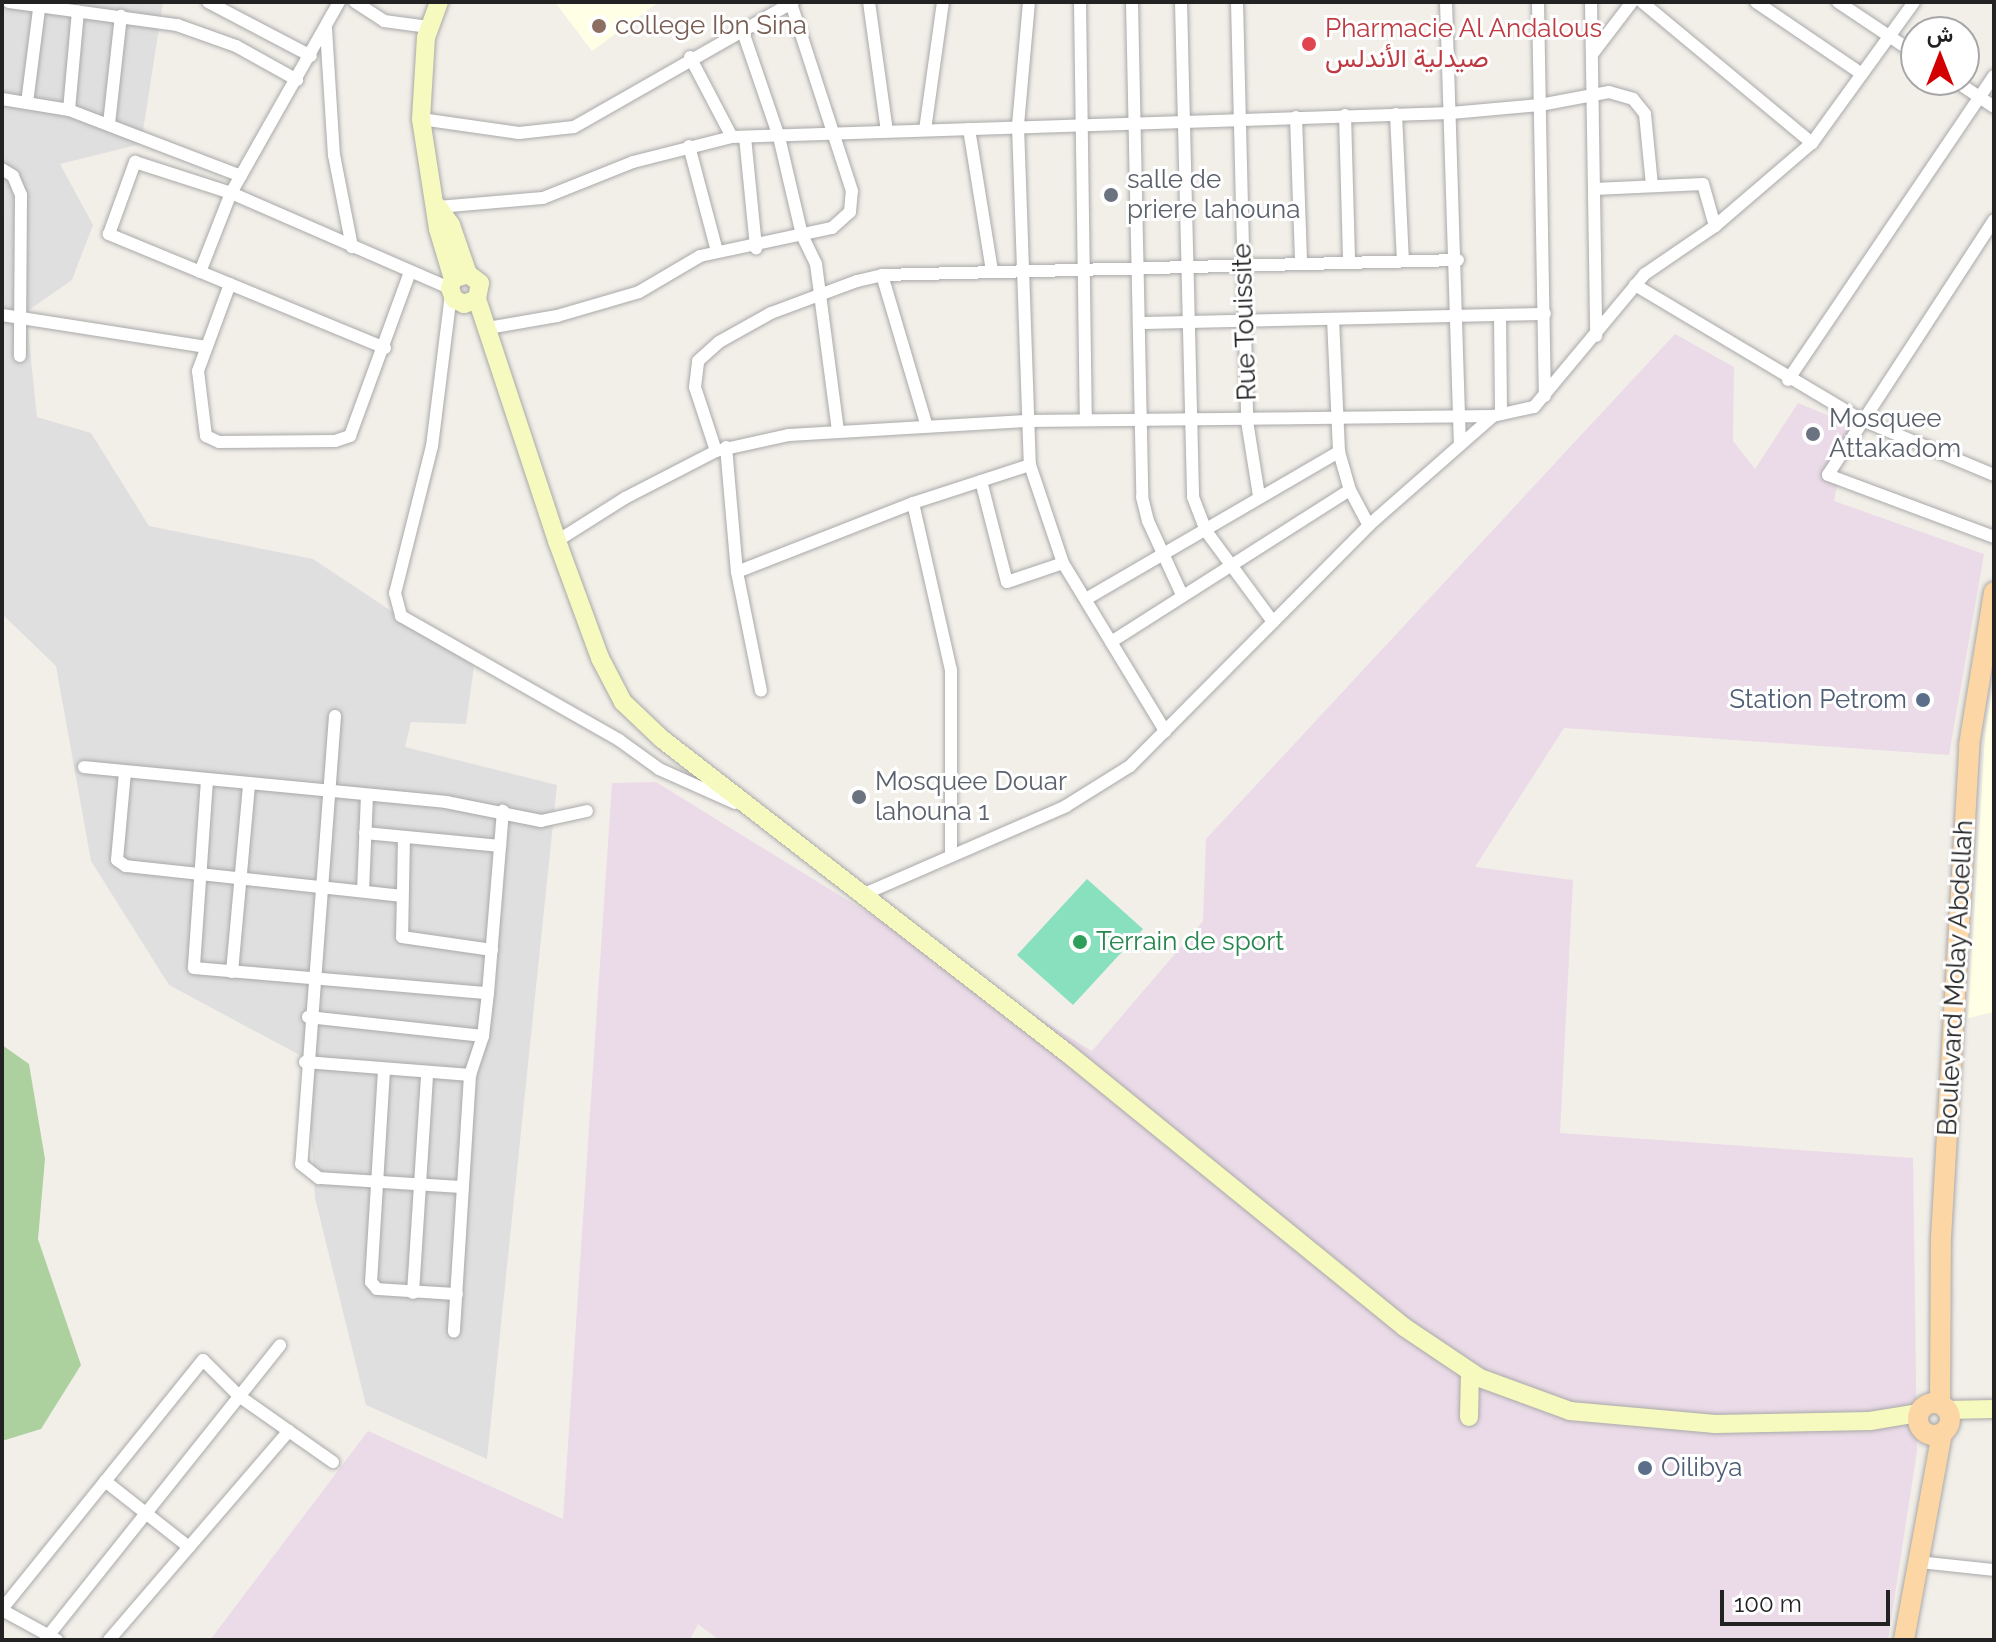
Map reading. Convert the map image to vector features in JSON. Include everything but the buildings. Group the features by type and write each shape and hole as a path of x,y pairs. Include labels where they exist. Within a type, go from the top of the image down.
{"main road":[{"path":"439,2 429,27 421,119 438,207 451,225 461,290 491,353 600,658 623,702 662,739 864,894 1404,1327 1470,1372 1543,1405 1630,1419 1870,1421 1933,1418 1989,1409"},
{"path":"461,290 488,328 491,353"},
{"name":"Boulevard Molay Abdellah","path":"1904,1640 1931,1473 1969,745 1990,633 1994,592"},
{"path":"1469,1417 1470,1372"}],"street":[{"path":"9,2 121,16 205,33 297,80"},
{"path":"208,2 311,56"},
{"path":"200,272 231,193 339,2"},
{"path":"355,2 384,21 429,27"},
{"path":"421,119 494,130 558,132 628,100 690,57 792,2 835,133 852,191 850,212 832,228 756,248 717,251 677,266 639,292 557,316 488,328"},
{"path":"869,2 887,131"},
{"path":"925,130 943,2"},
{"path":"1029,2 1018,126 1026,421 1030,465 1063,563 1165,731"},
{"path":"1080,2 1086,420"},
{"path":"1132,2 1142,497 1162,554 1182,595"},
{"path":"1181,2 1193,497 1206,531 1273,622"},
{"name":"Rue Touissite","path":"1237,2 1247,421 1259,496"},
{"path":"1446,2 1458,260 1460,443"},
{"path":"1538,2 1545,396"},
{"path":"1591,2 1596,336"},
{"path":"1593,53 1632,2"},
{"path":"1642,2 1812,143"},
{"path":"1756,2 1862,74"},
{"path":"1838,2 1900,44"},
{"path":"557,541 625,498 721,449 838,431 1026,421 1247,421 1497,415 1528,409 1545,396 1635,285 1715,226 1812,143 1914,2"},
{"path":"27,103 40,4"},
{"path":"69,110 78,11"},
{"path":"109,124 121,16"},
{"path":"326,26 334,155 352,247"},
{"path":"742,29 779,137 802,235 816,264 838,431"},
{"path":"690,57 738,137 756,248"},
{"path":"1788,380 1994,76"},
{"path":"438,207 551,196 633,162 689,146 738,137 1451,113 1540,105 1593,94 1633,99 1645,114 1652,186"},
{"path":"1980,97 1994,107"},
{"path":"2,99 69,110 241,176"},
{"path":"1396,114 1403,261"},
{"path":"1345,115 1349,262"},
{"path":"1296,117 1301,263"},
{"path":"969,129 992,271"},
{"path":"689,146 717,251"},
{"path":"385,348 109,234 135,162 231,193 410,272 461,290 432,446 394,598 401,616 619,740 659,769 762,815"},
{"path":"2,169 13,176 21,195 20,356"},
{"path":"1594,189 1703,184 1715,226"},
{"path":"1994,220 1860,419 1828,475 1994,537"},
{"path":"761,691 737,572 721,449 698,402 698,361 739,330 821,294 882,275 1458,260"},
{"path":"230,284 198,371 198,395 206,436 219,442 343,441 350,436 385,348 410,272"},
{"path":"882,275 926,424"},
{"path":"1635,285 1788,380 1860,419 1994,475"},
{"path":"1139,323 1545,314"},
{"path":"2,315 207,347"},
{"path":"1497,415 1500,315"},
{"path":"1333,319 1339,452 1350,490 1369,525"},
{"path":"864,894 1094,790 1130,766 1369,525 1460,443 1497,415"},
{"path":"1086,599 1339,452"},
{"path":"737,572 913,503 1030,465"},
{"path":"981,481 1007,582 1063,563"},
{"path":"1111,642 1228,564 1350,490"},
{"path":"913,503 951,670 951,856"},
{"path":"335,716 308,1017 301,1164 319,1178 463,1187"},
{"path":"84,767 367,795 503,811 546,821 587,811"},
{"path":"125,772 117,860 126,866 401,896"},
{"path":"207,780 192,965 232,972 488,993"},
{"path":"232,972 249,784"},
{"path":"363,891 367,795"},
{"path":"454,1332 470,1075 483,1036 503,811"},
{"path":"365,833 500,846"},
{"path":"404,837 402,937 492,950"},
{"path":"308,1017 483,1036"},
{"path":"305,1062 470,1075"},
{"path":"384,1070 371,1282 377,1289 457,1294"},
{"path":"413,1293 427,1074"},
{"path":"280,1345 239,1396 147,1512 53,1638 2,1609 203,1360 239,1396 333,1462"},
{"path":"109,1640 289,1431"},
{"path":"105,1481 189,1547"},
{"path":"1919,1562 1994,1570"}],"shaded area":[{"path":"2,2 163,2 141,144 60,164 93,225 72,280 26,312 37,417 91,433 149,526 313,559 474,666 466,724 411,722 405,747 557,785 487,1459 366,1405 315,1198 307,1059 169,985 91,861 56,666 2,614"},
{"name":"college Ibn Sina","path":"555,2 659,2 592,51"},
{"path":"1675,334 1734,367 1733,441 1755,469 1798,403 1849,424 1834,501 1984,554 1949,755 1564,728 1475,867 1573,880 1560,1133 1913,1158 1917,1451 1888,1640 719,1640 698,1624 690,1640 210,1640 368,1431 563,1519 612,783 656,782 1092,1051 1203,921 1206,839"},
{"path":"1994,676 1994,1012 1968,1018 1985,736"}],"green space":[{"name":"Terrain de sport","path":"1087,879 1143,929 1073,1005 1017,955"},
{"path":"2,1045 29,1064 45,1159 38,1239 81,1365 41,1429 2,1441"}],"place":[{"name":"college Ibn Sina","path":"599,26"},
{"name":"Pharmacie Al Andalous صيدلية الأندلس","path":"1309,44"},
{"name":"salle de priere lahouna","path":"1111,195"},
{"name":"Mosquee Attakadom","path":"1813,434"},
{"name":"Station Petrom","path":"1923,700"},
{"name":"Mosquee Douar lahouna 1","path":"859,797"},
{"name":"Terrain de sport","path":"1080,942"},
{"name":"Oilibya","path":"1645,1468"}]}
